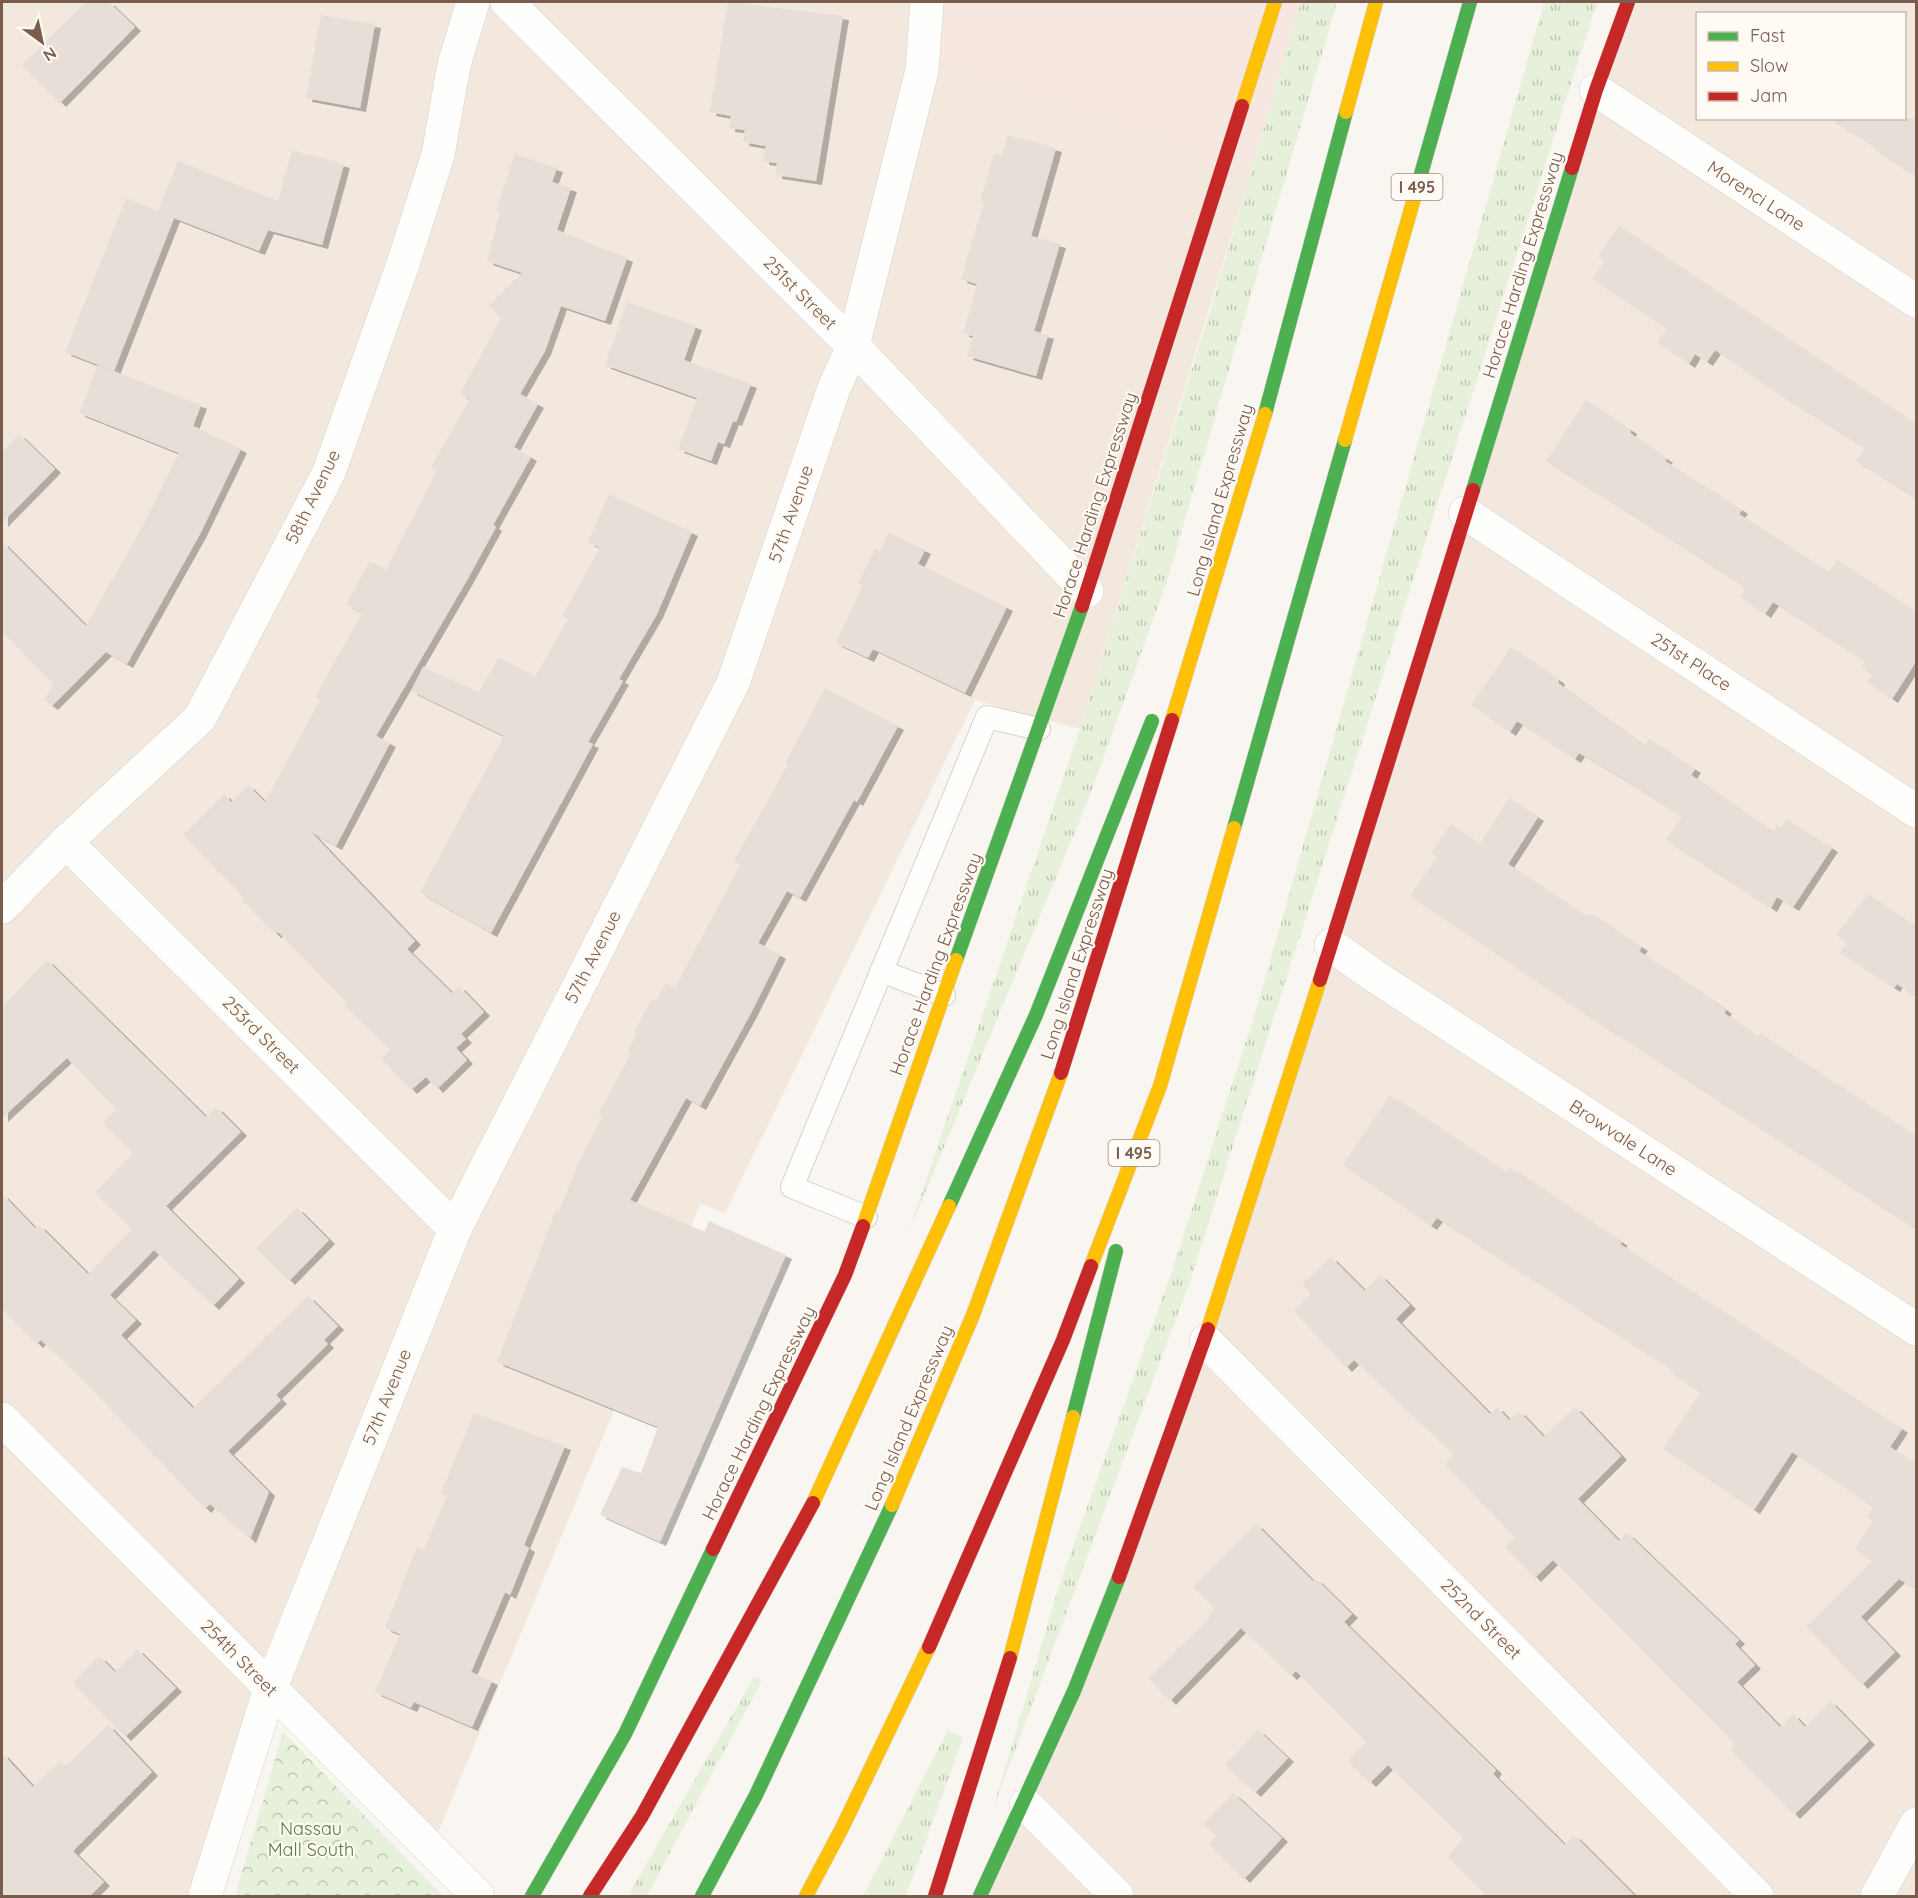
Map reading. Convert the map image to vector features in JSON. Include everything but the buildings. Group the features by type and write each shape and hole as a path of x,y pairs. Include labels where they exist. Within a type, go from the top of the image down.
{"main road":[{"name":"Horace Harding Expressway","path":"532,1896 625,1734 845,1275 1087,591 1275,2"},
{"name":"Long Island Expressway","path":"702,1896 756,1795 871,1554 973,1315 1068,1052 1248,476 1376,2"},
{"name":"I 495","path":"806,1896 842,1828 955,1592 1063,1340 1160,1086 1470,2"},
{"name":"Horace Harding Expressway","path":"980,1896 1026,1805 1117,1589 1206,1341 1596,90 1628,2"},
{"path":"1174,663 1248,476"},
{"path":"590,1896 642,1816 819,1492 1036,1016 1157,707"},
{"path":"1126,1213 1160,1086"},
{"path":"935,1896 1003,1687 1120,1236"}],"street":[{"name":"58th Avenue","path":"2,907 66,842 200,718 328,472 403,264 438,155 454,65 473,2"},
{"name":"251st Street","path":"507,2 853,346 1087,591"},
{"name":"57th Avenue","path":"205,1896 270,1689 455,1229 733,683 834,388 853,346 921,70 927,2"},
{"name":"Morenci Lane","path":"1596,90 1917,301"},
{"name":"251st Place","path":"1465,513 1917,811"},
{"name":"253rd Street","path":"66,842 455,1229"},
{"name":"Browvale Lane","path":"1331,945 1373,975 1917,1329"},
{"name":"252nd Street","path":"1206,1341 1757,1896"},
{"name":"254th Street","path":"2,1419 478,1896"},
{"path":"1026,1805 1117,1896"},
{"path":"1876,1896 1917,1824"}],"lane":[{"path":"866,1217 792,1187 987,717 1039,729"},
{"path":"881,971 944,995"}],"shaded area":[{"path":"2,2 928,2 923,59 1250,175 1080,729 975,700 725,1213 700,1204 431,1849 270,1690 205,1896 2,1896"},
{"path":"928,2 1301,2 1250,175 923,59"},
{"path":"1628,2 1916,2 1916,1896 980,1896 1117,1589"}],"green space":[{"path":"1301,2 1337,2 1166,584 1088,800 907,1236 1080,729 1213,301"},
{"path":"1544,2 1597,2 1189,1284 992,1812 1060,1583 1172,1271 1257,1007"},
{"path":"754,1677 762,1680 647,1896 628,1896"},
{"path":"948,1730 963,1738 906,1896 863,1896"},
{"name":"Nassau Mall South","path":"283,1732 443,1896 235,1896"}],"traffic: fast":[{"path":"1419,181 1470,2"},
{"path":"1265,414 1346,112"},
{"path":"1473,490 1572,168"},
{"path":"1234,828 1345,440"},
{"path":"956,960 1082,606"},
{"path":"949,1206 1036,1015 1152,721"},
{"path":"1073,1417 1116,1251"},
{"path":"702,1896 756,1795 892,1505"},
{"path":"532,1896 625,1734 713,1549"},
{"path":"980,1896 1074,1691 1119,1577"}],"traffic: slow":[{"path":"1242,106 1275,2"},
{"path":"1346,112 1376,2"},
{"path":"1345,440 1419,181"},
{"path":"1172,720 1265,414"},
{"path":"1091,1266 1160,1086 1234,828"},
{"path":"863,1226 956,960"},
{"path":"1208,1329 1320,980"},
{"path":"892,1505 973,1315 1061,1073"},
{"path":"813,1503 949,1206"},
{"path":"1010,1658 1073,1417"},
{"path":"806,1896 842,1828 929,1647"}],"traffic: jam":[{"path":"1572,168 1596,90 1628,2"},
{"path":"1082,606 1242,106"},
{"path":"1320,980 1473,490"},
{"path":"1061,1073 1172,720"},
{"path":"713,1549 845,1275 863,1226"},
{"path":"929,1647 1063,1340 1091,1266"},
{"path":"1119,1577 1208,1329"},
{"path":"590,1896 642,1816 813,1503"},
{"path":"935,1896 1010,1658"}]}
